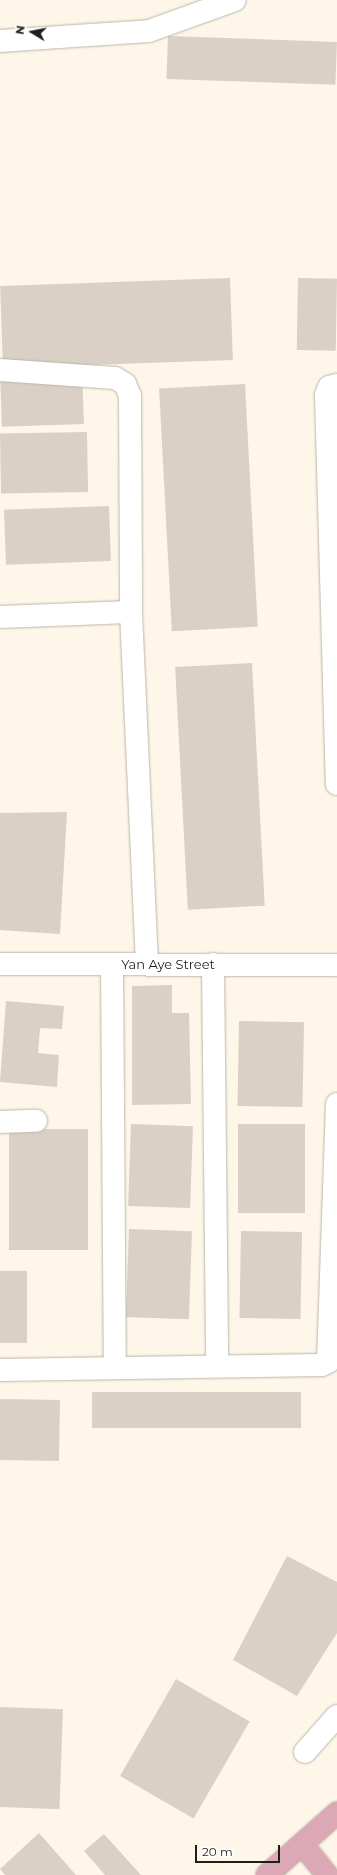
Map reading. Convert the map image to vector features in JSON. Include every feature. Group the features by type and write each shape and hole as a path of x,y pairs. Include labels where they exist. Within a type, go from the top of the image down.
{"main road":[{"path":"267,1875 337,1813"},
{"path":"302,1844 327,1875"}],"street":[{"path":"0,41 149,31 235,0"},
{"path":"0,370 115,378 125,384 130,396 130,612 147,964"},
{"path":"337,385 329,387 326,395 336,663 337,784"},
{"path":"0,617 130,612"},
{"name":"Yan Aye Street","path":"0,964 337,965"},
{"path":"112,964 115,1367"},
{"path":"213,964 217,1364"},
{"path":"0,1370 217,1364 322,1366 328,1362 337,1104"},
{"path":"0,1122 36,1121"},
{"path":"305,1752 337,1716"}],"building":[{"path":"168,36 337,42 335,85 166,79"},
{"path":"230,278 233,360 3,368 0,286"},
{"path":"298,278 337,279 336,351 297,350"},
{"path":"82,370 84,424 2,427 0,373"},
{"path":"245,384 258,627 172,631 159,389"},
{"path":"87,432 88,492 1,494 0,434"},
{"path":"109,506 111,561 6,565 4,510"},
{"path":"252,663 265,906 188,910 175,667"},
{"path":"67,812 60,934 0,930 0,813"},
{"path":"172,985 172,1013 189,1013 191,1104 132,1105 132,986"},
{"path":"6,1001 64,1006 62,1029 40,1028 38,1053 59,1055 57,1087 0,1082"},
{"path":"239,1021 304,1022 303,1107 238,1106"},
{"path":"131,1124 193,1126 190,1208 128,1206"},
{"path":"238,1124 305,1124 305,1213 238,1213"},
{"path":"9,1129 88,1129 88,1250 9,1250"},
{"path":"129,1229 192,1231 189,1319 126,1317"},
{"path":"241,1231 302,1232 300,1319 239,1318"},
{"path":"0,1271 27,1271 27,1343 0,1343"},
{"path":"92,1392 301,1392 301,1428 92,1428"},
{"path":"0,1399 60,1400 59,1461 0,1460"},
{"path":"287,1556 337,1582 337,1633 297,1696 233,1660"},
{"path":"176,1679 250,1722 194,1818 120,1776"},
{"path":"0,1707 63,1709 59,1809 0,1807"},
{"path":"39,1833 76,1875 5,1875 0,1869"},
{"path":"104,1834 141,1875 105,1875 84,1851"}]}
